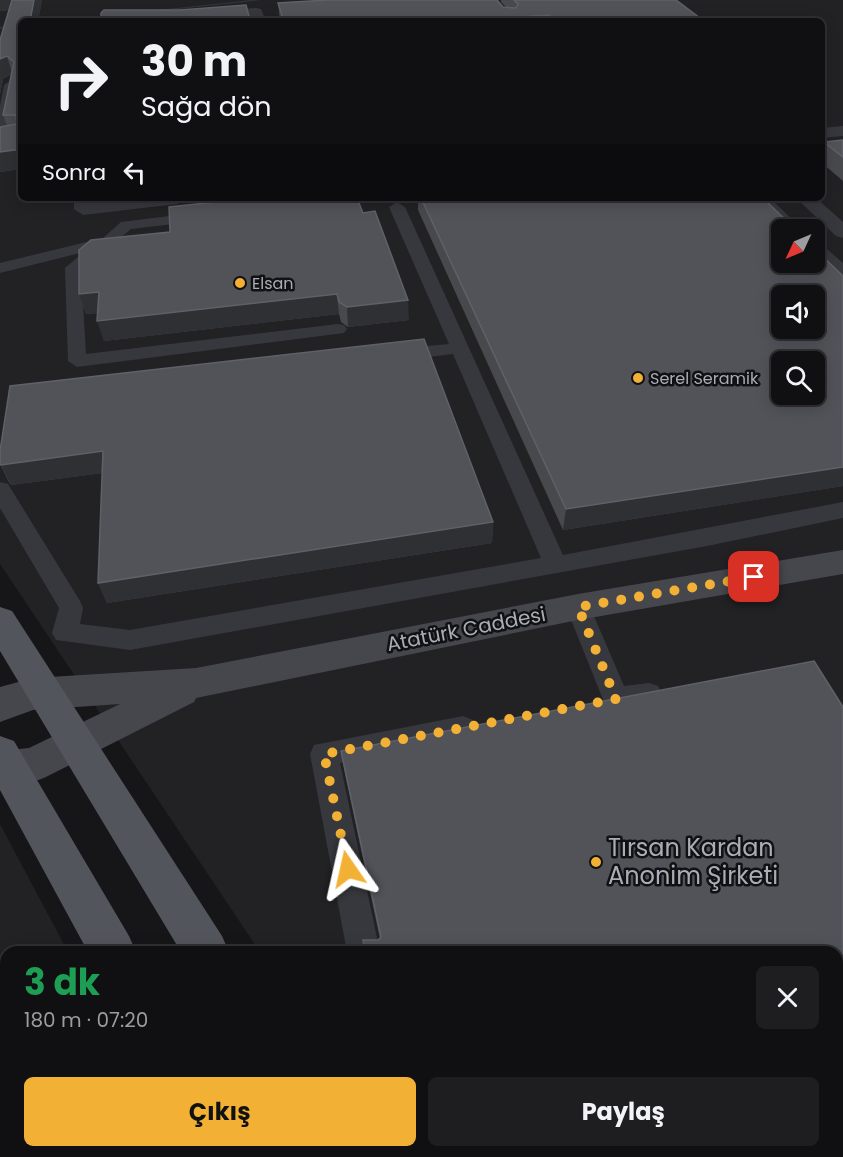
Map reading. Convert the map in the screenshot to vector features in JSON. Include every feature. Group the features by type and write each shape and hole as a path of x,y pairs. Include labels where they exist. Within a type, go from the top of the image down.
{"main road":[{"name":"Atatürk Caddesi","path":"196,683 578,607 843,562"},
{"path":"0,621 202,946"},
{"path":"0,706 22,695 196,683"},
{"path":"4,759 32,765 196,683"},
{"path":"4,759 110,946"}],"street":[{"path":"169,18 256,12 258,18"},
{"path":"10,79 0,141 18,139"},
{"path":"825,133 843,131"},
{"path":"83,201 83,208 152,201"},
{"path":"764,201 784,219"},
{"path":"808,201 843,232"},
{"path":"126,204 126,225"},
{"path":"397,207 556,565"},
{"path":"218,215 126,225 73,268 77,361 338,329"},
{"path":"0,268 109,241"},
{"path":"825,256 843,272"},
{"path":"376,358 459,348"},
{"path":"0,489 71,608 65,633 130,640 707,538 843,510"},
{"path":"578,607 604,701 672,690"},
{"path":"362,946 324,754 488,723"}],"shaded area":[{"path":"0,0 843,0 843,946 256,946 0,564"},
{"path":"0,824 65,946 0,946"}],"building":[{"path":"12,0 34,0 31,18 18,18 18,149 0,152 0,127 17,124 16,115 3,115 14,62 7,56 0,59 0,40"},
{"path":"327,0 497,0 503,7 516,8 518,4 514,0 676,0 700,18 552,18 549,15 506,18 283,18 278,3"},
{"path":"246,5 249,18 101,18 104,10 180,10"},
{"path":"843,140 843,157 825,143"},
{"name":"Elsan","path":"225,201 358,201 363,213 375,211 408,300 347,307 339,302 337,294 97,321 99,292 79,294 79,250 91,240 170,232 169,207"},
{"name":"Serel Seramik","path":"422,201 766,201 785,219 771,219 771,273 825,273 825,259 843,276 843,467 566,509"},
{"path":"424,339 493,522 98,583 103,451 1,465 0,463 10,386"},
{"name":"Tırsan Kardan Anonim Şirketi","path":"814,661 843,707 843,946 364,946 363,940 378,940 381,937 341,751"}],"waterway":[{"path":"160,10 260,0"},
{"path":"91,18 109,16"},
{"path":"0,28 18,26"}],"place":[{"name":"Elsan","path":"240,283"},
{"name":"Serel Seramik","path":"638,378"},
{"name":"Tırsan Kardan Anonim Şirketi","path":"596,862"}],"route":[{"path":"348,869 324,754 616,699 578,607 754,577"}]}
